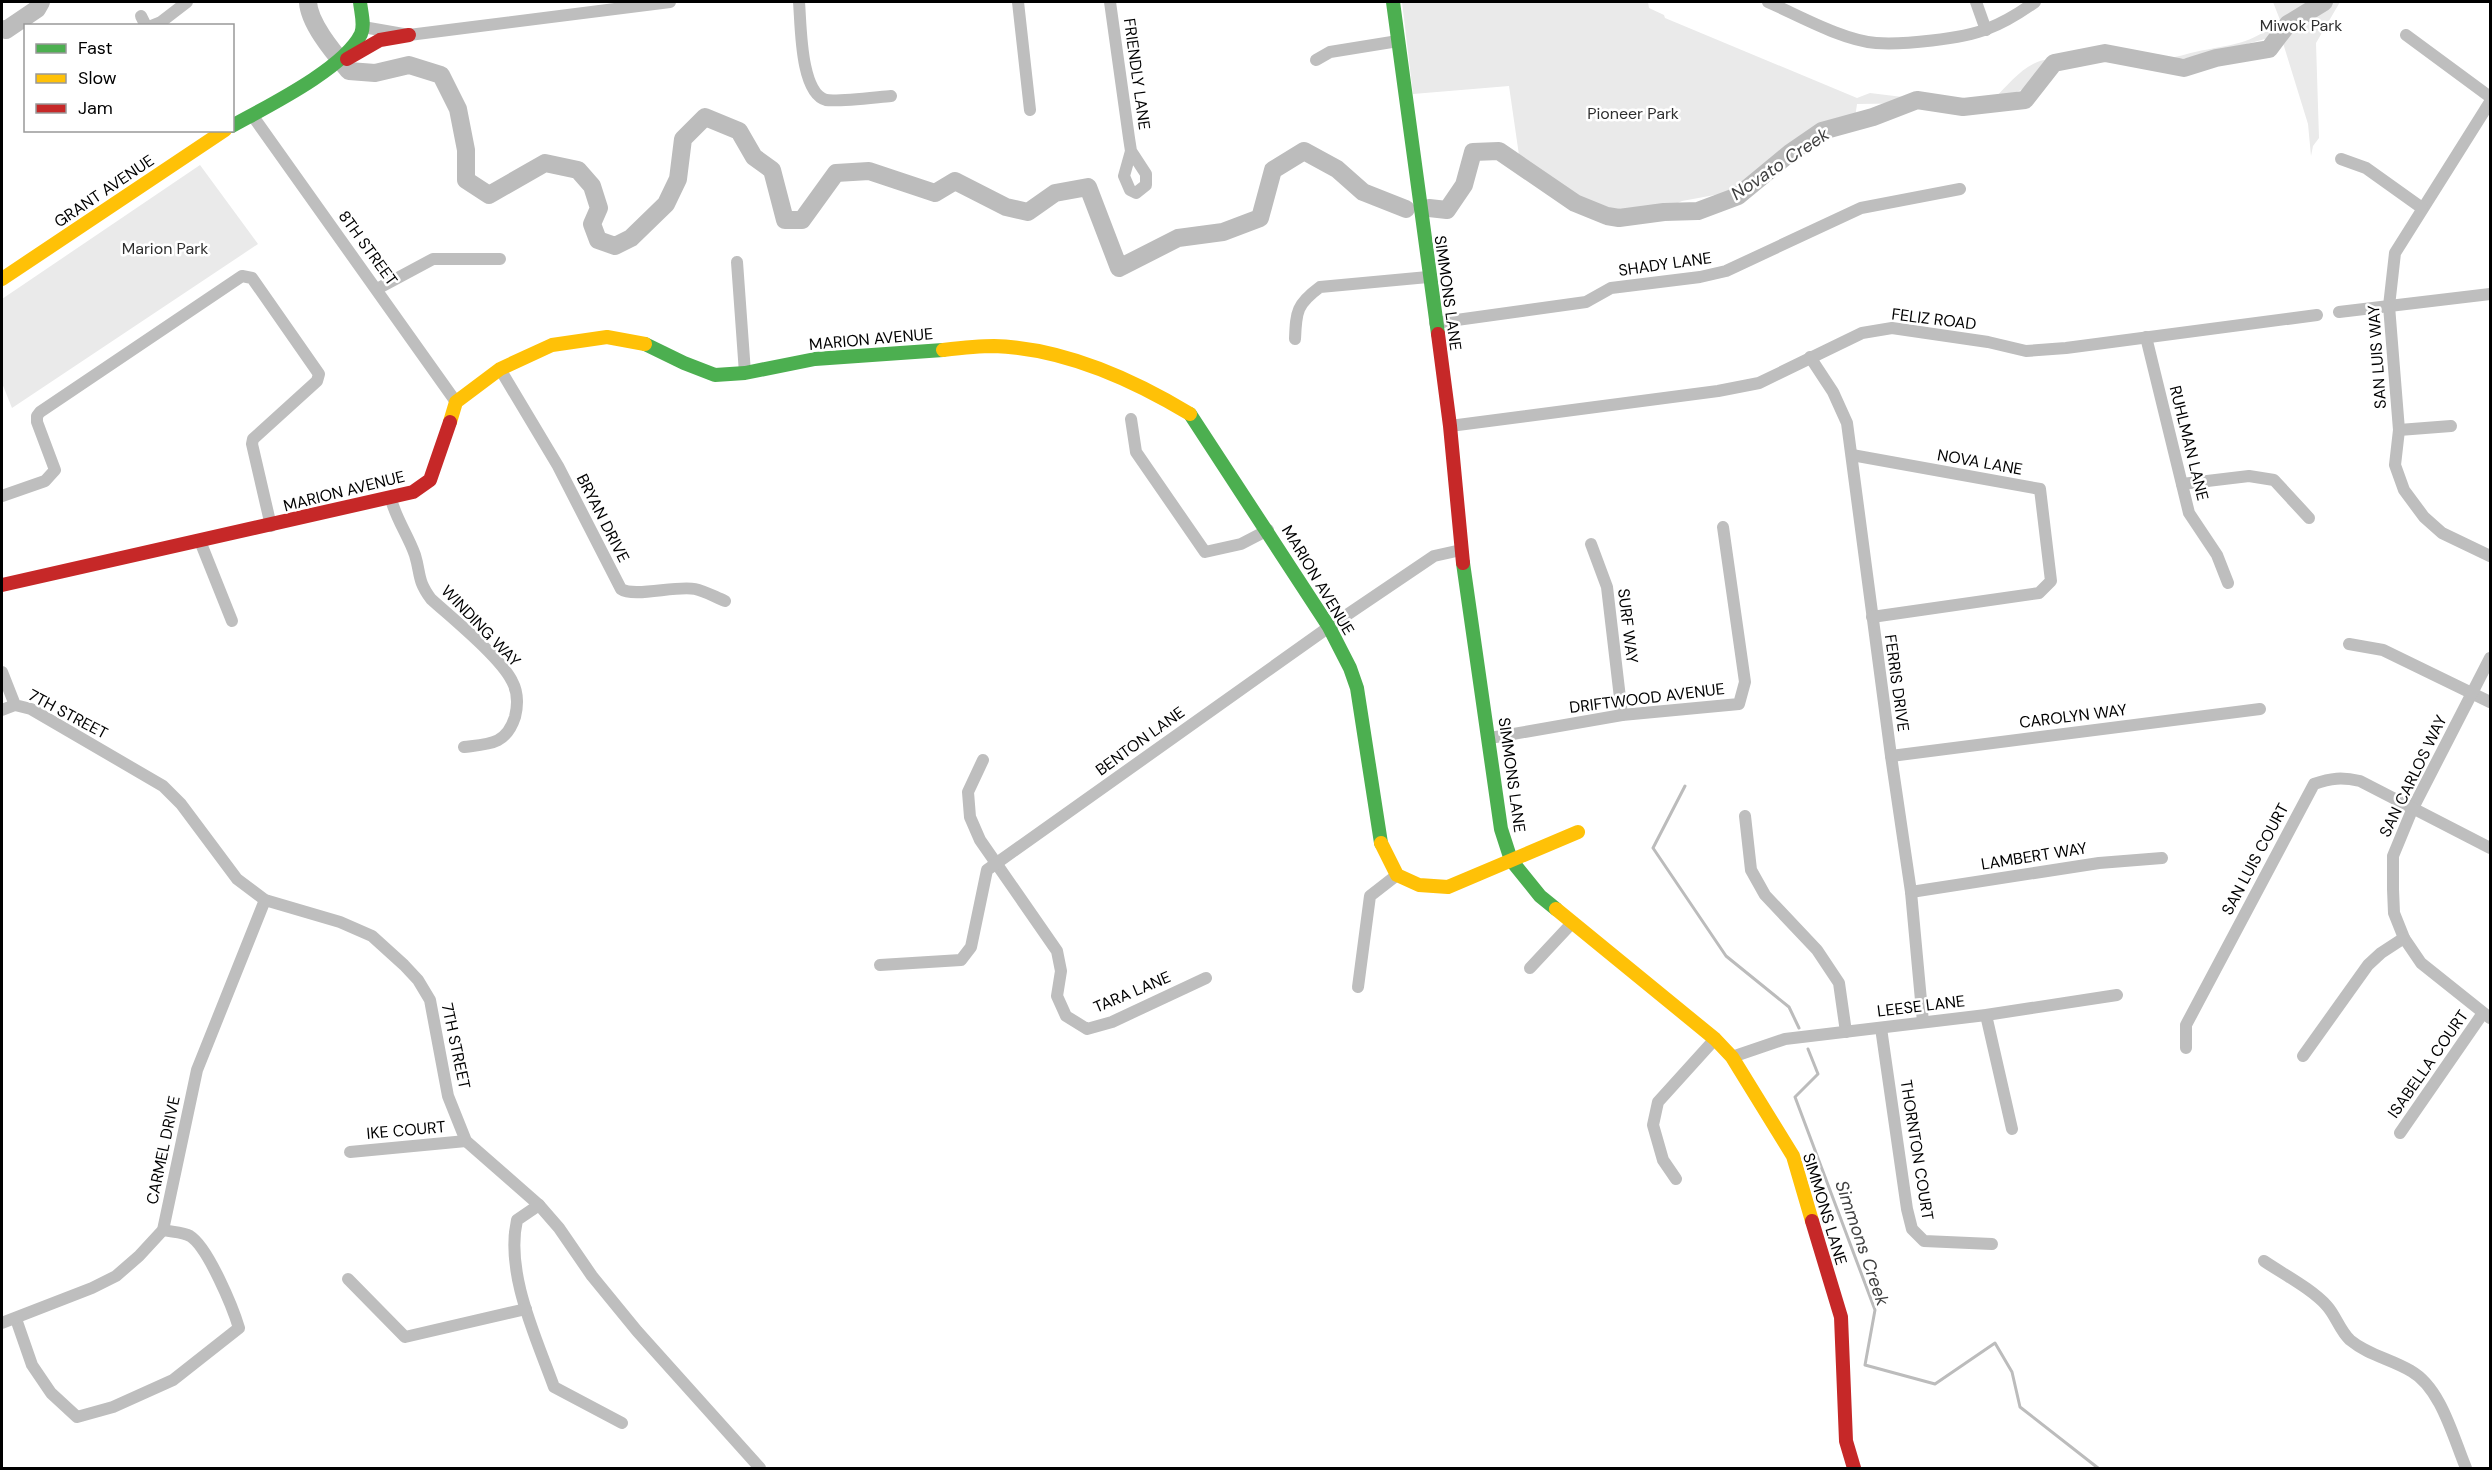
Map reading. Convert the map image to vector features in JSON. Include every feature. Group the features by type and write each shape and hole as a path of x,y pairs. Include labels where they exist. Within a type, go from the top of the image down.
{"street":[{"path":"156,24 187,2"},
{"path":"347,57 357,43 363,27 360,2"},
{"path":"234,125 327,68 380,40 670,2"},
{"path":"799,2 806,75 813,90 826,100 891,96"},
{"path":"1018,2 1030,110"},
{"name":"FRIENDLY LANE","path":"1110,2 1131,151"},
{"name":"SIMMONS LANE","path":"1393,2 1428,277 1450,426 1461,550 1490,738 1501,829 1511,860 1540,896 1715,1039 1732,1057 1793,1156 1841,1317 1846,1441 1854,1468"},
{"path":"1768,2 1841,33 1875,43 1950,37 1986,30 2035,2"},
{"path":"1976,2 1986,30"},
{"path":"363,27 409,35"},
{"path":"2406,35 2490,97"},
{"path":"1316,60 1330,52 1398,41"},
{"name":"SAN LUIS WAY","path":"2490,102 2395,253 2389,306 2399,430 2395,465 2404,490 2424,517 2442,533 2490,556"},
{"name":"8TH STREET","path":"252,115 456,402"},
{"name":"GRANT AVENUE","path":"2,279 222,132"},
{"path":"2341,159 2366,168 2422,208"},
{"name":"SHADY LANE","path":"1435,323 1586,302 1611,288 1700,277 1726,271 1861,208 1960,189"},
{"path":"377,289 433,259 500,259"},
{"path":"737,262 745,373"},
{"path":"2,496 45,481 55,470 37,422 40,412 242,276 246,276 252,278 319,374 317,381 253,439 252,444 271,526"},
{"path":"1295,339 1296,310 1320,287 1428,277"},
{"path":"2339,312 2490,294"},
{"name":"FELIZ ROAD","path":"1450,426 1759,383 1862,333 1892,328 1988,342 2026,351 2067,348 2317,315"},
{"name":"RUHLMAN LANE","path":"2146,336 2189,513 2217,555 2228,583"},
{"name":"MARION AVENUE","path":"2,585 391,499 413,492 430,480 456,402 500,369 552,345 607,337 644,343 715,375 745,373 815,359 993,346 1044,352 1101,370 1154,394 1191,415 1329,627 1350,668 1357,688 1382,848 1397,875"},
{"name":"FERRIS DRIVE","path":"1810,357 1833,392 1847,423 1911,891 1923,1022"},
{"name":"BRYAN DRIVE","path":"500,369 558,466 621,589 630,594 652,590 694,588 725,601"},
{"path":"1131,419 1136,452 1205,552 1241,544 1268,531"},
{"path":"2399,430 2451,426"},
{"name":"NOVA LANE","path":"1852,455 2040,489 2052,581 2039,593 1872,617"},
{"path":"2182,484 2249,476 2274,480 2309,518"},
{"name":"WINDING WAY","path":"391,499 395,516 415,556 418,575 424,590 503,666 513,682 518,698 512,725 504,737 493,743 464,747"},
{"name":"DRIFTWOOD AVENUE","path":"1490,738 1622,715 1739,704 1745,682 1723,527"},
{"path":"200,542 232,621"},
{"name":"SURF WAY","path":"1591,544 1607,587 1622,715"},
{"name":"BENTON LANE","path":"880,965 961,960 971,947 987,870 1329,627 1434,556 1461,550"},
{"path":"2349,644 2383,650 2490,702"},
{"name":"SAN CARLOS WAY","path":"2487,1016 2421,963 2404,938 2394,913 2393,856 2412,810 2490,658"},
{"name":"7TH STREET","path":"2,672 15,705 31,710 163,786 181,804 237,879 265,900 340,922 372,936 418,980 430,1000 448,1096 466,1141 539,1205 560,1228 592,1276 637,1331 760,1468"},
{"path":"2,710 15,705"},
{"name":"CAROLYN WAY","path":"1891,756 2260,709"},
{"path":"982,760 968,792 970,817 980,840 998,863"},
{"name":"SAN LUIS COURT","path":"2186,1048 2186,1025 2314,784 2342,777 2360,782 2412,810"},
{"path":"2412,810 2490,848"},
{"path":"1745,816 1751,870 1765,895 1817,950 1839,983 1846,1032"},
{"path":"1358,987 1370,896 1397,875 1419,885 1448,887 1578,832"},
{"name":"LAMBERT WAY","path":"1911,891 2098,863 2162,858"},
{"name":"TARA LANE","path":"998,863 1057,951 1061,971 1057,996 1066,1016 1087,1029 1112,1022 1206,978"},
{"name":"CARMEL DRIVE","path":"2,1323 116,1276 163,1230 197,1070 265,900"},
{"path":"1530,968 1573,922"},
{"path":"2302,1056 2368,965 2381,953 2404,938"},
{"name":"LEESE LANE","path":"1732,1057 1785,1039 1986,1015 2117,994"},
{"path":"1986,1015 2012,1129"},
{"name":"ISABELLA COURT","path":"2400,1133 2487,1016"},
{"name":"THORNTON COURT","path":"1881,1028 1907,1209 1912,1228 1924,1241 1992,1244"},
{"path":"1676,1179 1664,1160 1653,1125 1658,1102 1715,1039"},
{"name":"IKE COURT","path":"350,1152 466,1141"},
{"path":"539,1205 518,1220 514,1233 514,1259 526,1310 554,1387 621,1423"},
{"path":"16,1318 32,1365 51,1393 77,1417 113,1407 174,1380 240,1328 234,1308 205,1253 190,1236 163,1230"},
{"path":"2264,1261 2325,1304 2335,1315 2347,1337 2362,1349 2410,1370 2422,1378 2434,1392 2466,1468"},
{"path":"348,1279 405,1337 526,1310"}],"green space":[{"name":"Pioneer Park","path":"1402,2 1648,2 1649,8 1664,15 1665,18 1857,98 1870,93 1935,101 1994,99 2026,68 2050,59 2049,77 1995,102 1857,104 1855,118 1842,123 1756,180 1720,194 1682,201 1646,218 1607,216 1571,192 1543,189 1521,169 1509,86 1413,94"},
{"name":"Miwok Park","path":"2273,2 2340,2 2316,43 2319,138 2313,146 2311,156 2308,124 2283,43 2276,36 2203,56 2125,65 2124,58 2070,52 2114,47 2160,59 2230,45 2259,35 2280,20"},
{"name":"Marion Park","path":"200,165 258,244 12,408 2,383 2,299"}],"waterway":[{"name":"Novato Creek","path":"2,29 6,30 37,9 41,2"},
{"name":"Novato Creek","path":"308,2 309,11 318,29 349,71 375,73 409,65 441,75 458,109 466,150 466,180 489,195 545,163 578,170 592,186 599,208 592,224 598,240 615,246 631,238 666,204 678,179 683,139 705,117 739,131 754,157 772,170 785,220 802,220 836,173 869,171 935,193 955,181 1006,207 1028,212 1055,193 1088,187 1119,268 1178,238 1223,232 1260,218 1273,170 1304,151 1337,169 1363,192 1406,209"},
{"name":"Novato Creek","path":"1429,208 1447,210 1464,185 1473,152 1499,151 1575,203 1607,216 1619,218 1664,212 1698,211 1738,196 1790,153 1822,131 1873,117 1917,100 1963,107 2025,100 2054,63 2105,53 2184,68 2216,58 2269,49 2288,24 2324,2"},
{"name":"Simmons Creek","path":"1685,786 1653,848 1726,956 1789,1007 1799,1028"},
{"name":"Simmons Creek","path":"1808,1049 1818,1074 1795,1097 1875,1310 1865,1365 1935,1384 1995,1343 2012,1372 2020,1407 2098,1468"}],"traffic: fast":[{"path":"234,125 303,86 352,47 362,30 360,2"},
{"path":"1393,2 1438,334"},
{"path":"645,344 715,375 745,373 815,359 943,350"},
{"path":"1190,414 1329,627 1350,668 1357,688 1381,843"},
{"path":"1463,563 1501,829 1511,860 1540,896 1556,909"}],"traffic: slow":[{"path":"2,279 222,132"},
{"path":"450,422 456,402 500,369 552,345 607,337 645,344"},
{"path":"943,350 994,346 1020,348 1071,359 1144,389 1190,414"},
{"path":"1381,843 1397,875 1419,885 1448,887 1578,832"},
{"path":"1556,909 1715,1039 1732,1057 1793,1156 1812,1221"}],"traffic: jam":[{"path":"347,59 380,40 409,35"},
{"path":"1438,334 1450,426 1463,563"},
{"path":"2,585 413,492 430,480 450,422"},
{"path":"1812,1221 1841,1317 1846,1441 1854,1468"}]}
